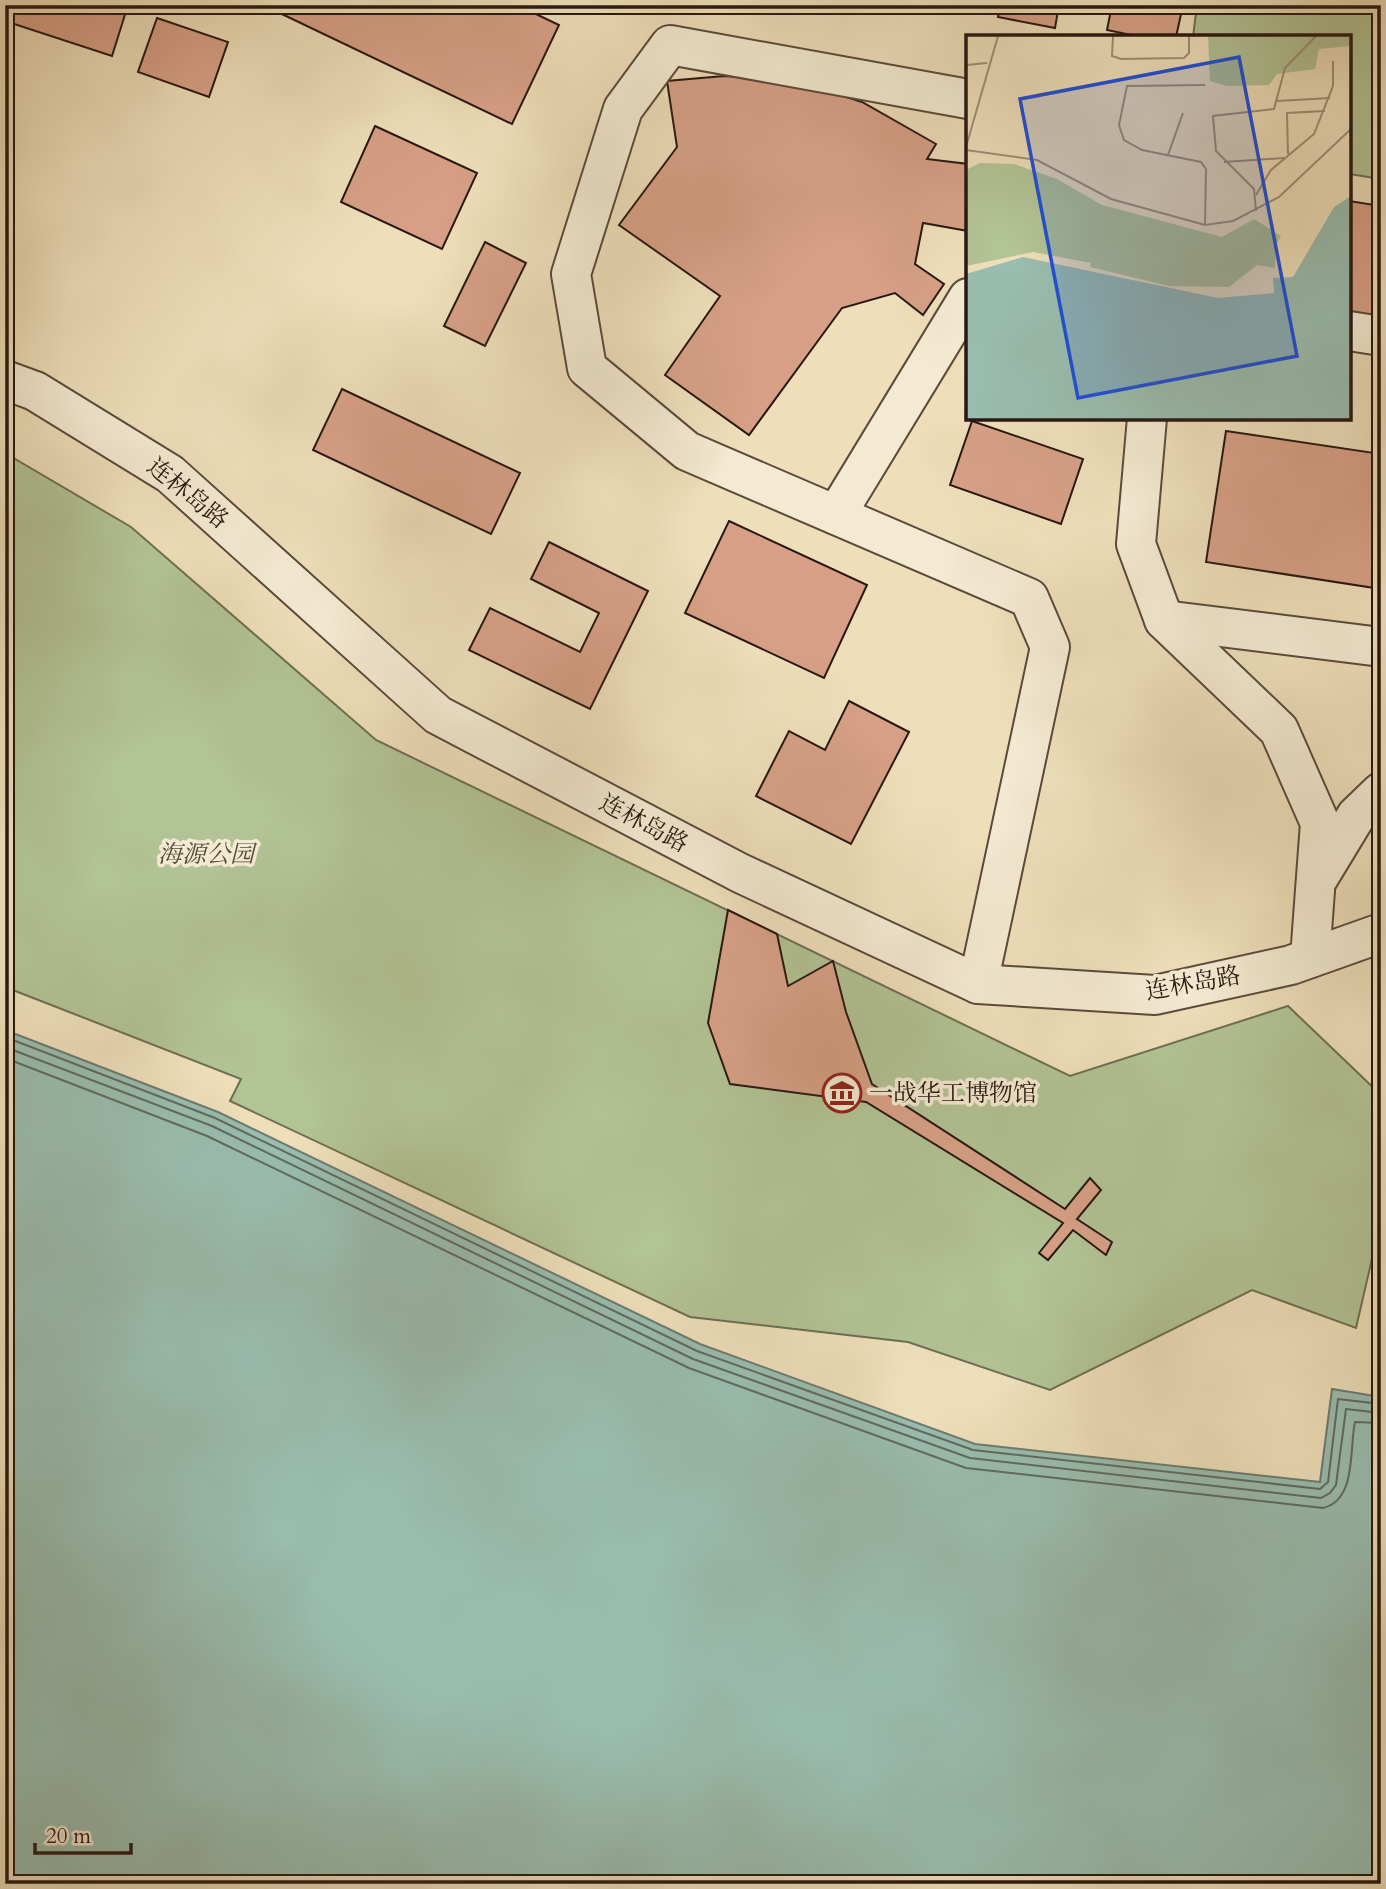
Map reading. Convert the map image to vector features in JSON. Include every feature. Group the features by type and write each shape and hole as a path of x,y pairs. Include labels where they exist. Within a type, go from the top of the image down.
{"street":[{"path":"966,99 670,45 623,109 570,274 587,368 687,451 1029,598 1051,647 978,984"},
{"path":"836,515 966,301"},
{"path":"1351,331 1381,336"},
{"name":"连林岛路","path":"5,380 35,391 170,474 438,715 740,873 978,984 1155,995 1291,965 1381,933"},
{"path":"1147,420 1136,544 1164,620 1279,730 1320,823 1310,958"},
{"path":"1164,620 1381,647"},
{"path":"1316,882 1356,816 1381,792"}],"green space":[{"path":"1197,5 1381,5 1381,179 1351,174 1351,35 1193,35"},
{"name":"海源公园","path":"5,453 131,527 376,740 1070,1076 1288,1006 1381,1095 1381,1220 1356,1328 1252,1290 1050,1390 908,1342 690,1317 230,1101 241,1079 5,987"}],"water":[{"path":"5,1030 218,1112 700,1344 975,1444 1320,1482 1332,1389 1381,1397 1381,1884 5,1884"}],"building":[{"path":"5,5 128,5 112,56 5,21"},
{"path":"263,5 517,5 559,25 512,124"},
{"path":"1000,5 1059,5 1055,28 998,17"},
{"path":"1112,5 1183,5 1176,35 1131,35 1107,30"},
{"path":"157,18 228,42 209,97 138,72"},
{"path":"724,76 797,81 862,102 936,144 927,159 966,164 966,231 923,223 915,264 944,284 923,315 895,293 842,308 749,435 665,375 720,296 619,225 677,147 667,81"},
{"path":"375,126 477,173 442,249 341,202"},
{"path":"1351,201 1381,206 1381,325 1351,320"},
{"path":"485,242 526,263 485,346 444,326"},
{"path":"342,389 520,473 491,534 313,450"},
{"path":"972,421 1083,459 1061,524 950,485"},
{"path":"1226,431 1381,454 1381,589 1206,562"},
{"path":"729,521 867,585 824,678 685,613"},
{"path":"549,542 648,591 590,709 469,650 490,608 580,652 599,613 531,579"},
{"path":"849,701 909,732 851,844 756,796 789,731 825,750"},
{"name":"一战华工博物馆","path":"728,910 777,934 788,986 833,961 846,1012 872,1084 1065,1209 1090,1178 1101,1190 1077,1219 1112,1242 1106,1255 1073,1230 1048,1260 1039,1253 1063,1223 866,1102 730,1084 708,1023"}],"place":[{"name":"一战华工博物馆","path":"842,1093"}]}
